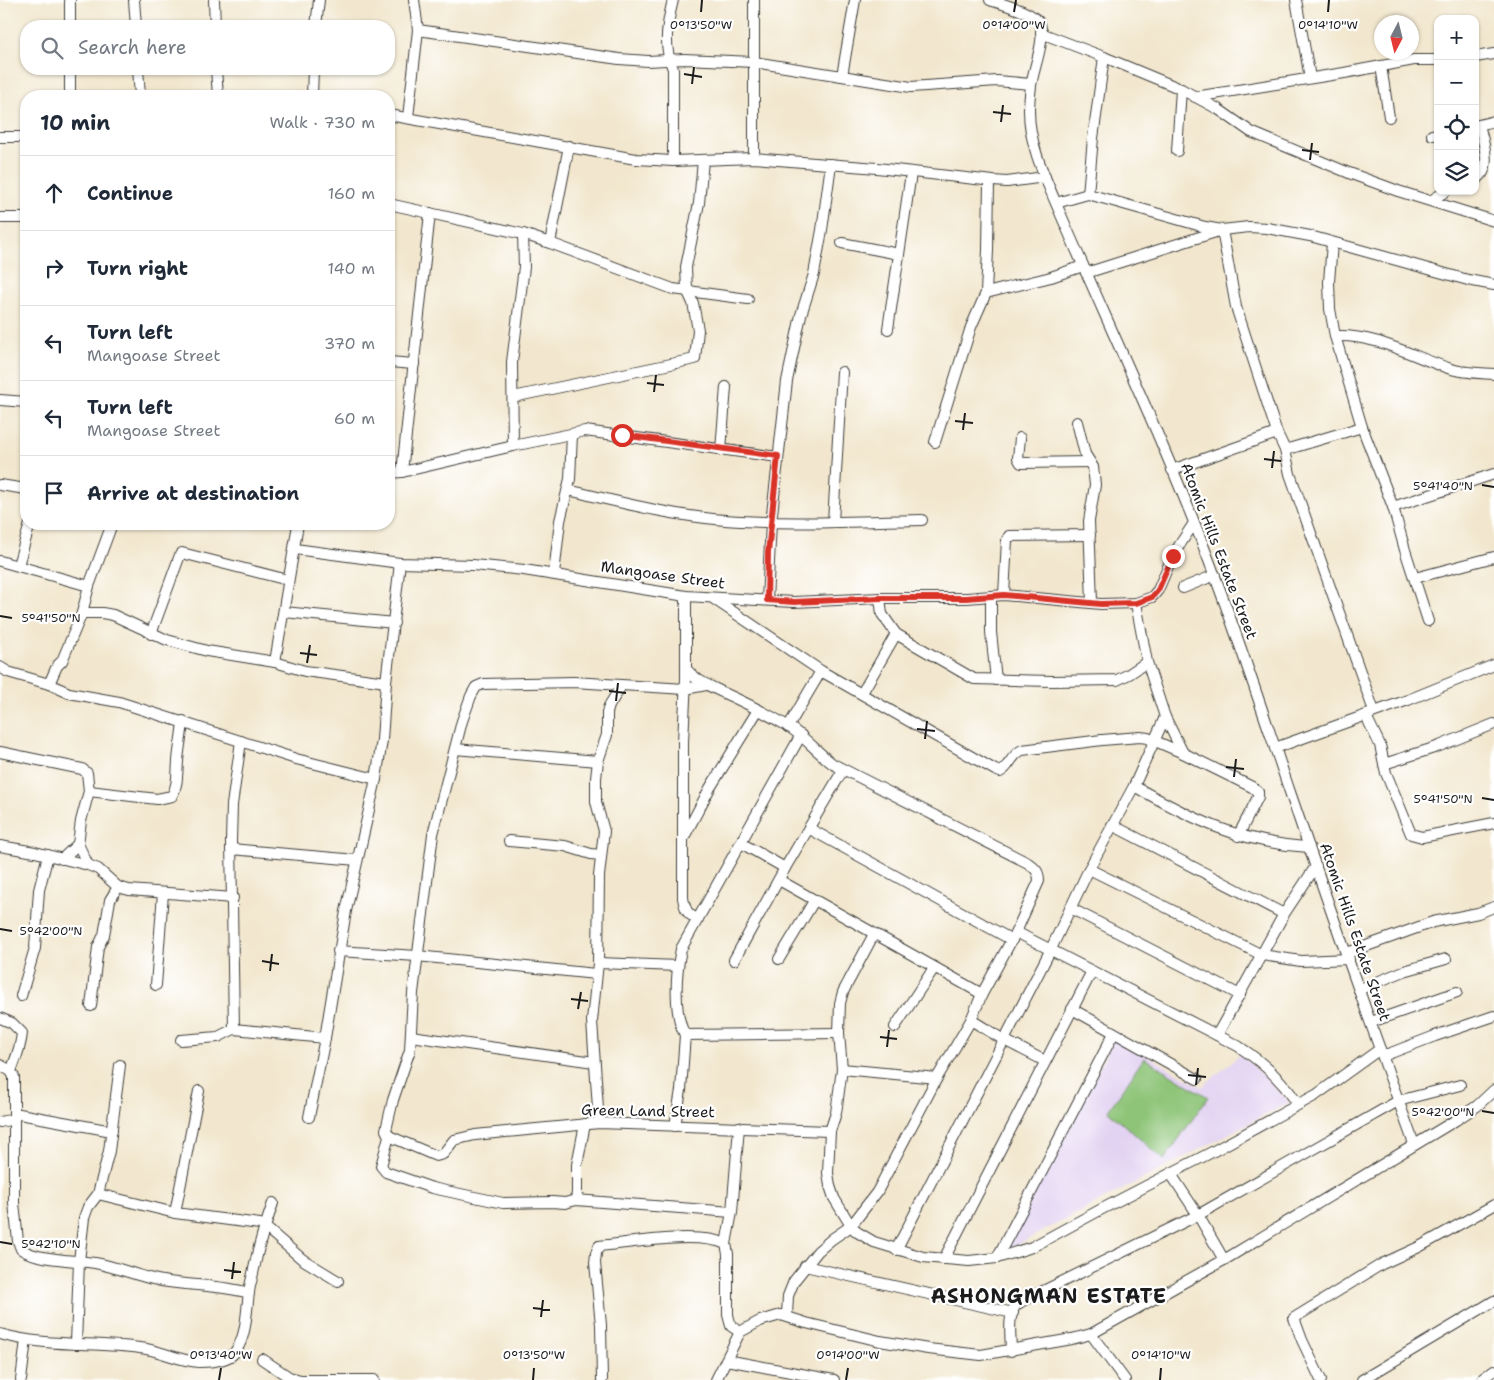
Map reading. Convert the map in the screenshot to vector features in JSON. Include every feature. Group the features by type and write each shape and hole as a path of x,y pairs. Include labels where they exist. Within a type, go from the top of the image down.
{"street":[{"path":"70,0 70,20"},
{"path":"134,0 136,20"},
{"path":"214,0 215,20"},
{"path":"317,20 319,0"},
{"path":"408,117 418,30 414,0"},
{"path":"673,0 667,23 666,42 673,70 673,161"},
{"path":"754,0 754,158"},
{"path":"842,76 855,0"},
{"path":"990,0 1010,4 1036,19 1040,25 1041,33 1181,89 1218,109 1251,132 1349,173 1398,191 1432,200 1494,221"},
{"path":"1296,0 1310,78"},
{"path":"418,30 619,59 754,62 911,87 997,81 1031,84"},
{"name":"Atomic Hills Estate Street","path":"1041,33 1031,84 1029,114 1031,130 1045,177 1172,470 1215,576 1414,1144"},
{"path":"1479,56 1494,54"},
{"path":"1088,194 1092,146 1104,57"},
{"path":"1195,97 1344,74 1414,60 1434,60"},
{"path":"1381,66 1388,117"},
{"path":"70,75 70,90"},
{"path":"138,75 140,90"},
{"path":"216,75 218,90"},
{"path":"312,90 313,75"},
{"path":"1177,151 1181,89"},
{"path":"395,115 636,159 673,161 754,158 1007,182 1045,177"},
{"path":"1479,125 1494,121"},
{"path":"1479,129 1490,154 1479,178"},
{"path":"0,137 20,136"},
{"path":"550,243 569,146"},
{"path":"513,397 695,359 698,330 693,304 687,290 686,267 699,203 703,160"},
{"path":"767,600 771,523 787,381 801,315 815,265 831,164"},
{"path":"888,329 912,173"},
{"path":"935,442 971,327 986,293 989,181"},
{"path":"1056,203 1088,194 1205,227 1222,230"},
{"path":"1432,200 1440,195"},
{"path":"395,205 523,234 674,289 748,299"},
{"path":"402,472 430,213"},
{"path":"0,218 20,218"},
{"path":"986,293 1085,270 1222,230 1249,227 1267,228 1310,236 1468,280 1494,285"},
{"path":"1222,230 1236,307 1380,745 1386,773 1411,834 1422,837 1494,822"},
{"path":"513,446 512,362 524,267 523,234"},
{"path":"842,243 899,254"},
{"path":"1332,243 1329,282 1330,309 1336,336 1362,427 1393,507 1428,621"},
{"path":"1336,336 1360,337 1452,369 1470,373 1494,374"},
{"path":"395,362 414,364"},
{"path":"833,522 842,372"},
{"path":"721,450 726,387"},
{"path":"0,400 20,402"},
{"path":"1077,422 1084,454 1093,467 1095,485 1089,521 1092,602"},
{"path":"1284,450 1362,427"},
{"path":"395,473 584,431 778,456"},
{"path":"1172,470 1277,433"},
{"path":"554,574 560,521 568,490 572,434"},
{"path":"1020,438 1018,458 1021,463 1090,462"},
{"path":"1393,507 1494,474"},
{"path":"0,485 20,489"},
{"path":"568,490 681,514 722,520 771,523 922,520"},
{"name":"Mangoase Street","path":"295,549 400,563 473,565 554,574 686,596 713,598 794,602 1004,595 1115,604 1136,603 1152,597 1158,590 1173,556 1194,523"},
{"path":"18,565 28,530"},
{"path":"49,684 57,666 62,661 82,613 89,586 110,530"},
{"path":"275,662 297,530"},
{"path":"1004,595 1007,540 1009,536 1090,535"},
{"path":"151,634 182,553 288,580"},
{"path":"1415,578 1494,557"},
{"path":"0,561 89,586"},
{"path":"309,1117 325,1038 338,951 376,779 382,740 386,682 400,563"},
{"path":"1183,588 1215,576"},
{"path":"686,596 682,840 683,898 685,911 698,919"},
{"path":"991,596 996,680"},
{"path":"713,598 821,671 1000,772 1005,770 1012,756 1022,750 1140,737 1155,740 1252,787 1258,792 1258,797 1238,836"},
{"path":"880,598 880,607 884,618 896,634 974,679 1117,680 1147,662"},
{"path":"1136,603 1147,662 1165,717 1183,753"},
{"path":"82,613 102,612 113,615 151,634 207,651 275,662 305,671 386,682"},
{"path":"284,612 394,623"},
{"path":"862,693 896,634"},
{"path":"1276,748 1440,688 1494,665"},
{"path":"0,667 8,672 49,684 68,693 119,702 183,721 296,759 376,779"},
{"path":"686,669 706,685 758,710 801,735 832,764 1036,869 1039,881 1014,936 982,994 971,1020 937,1078 877,1192 851,1226 825,1245 794,1280 788,1296 787,1315"},
{"path":"788,727 821,671"},
{"path":"706,685 685,689 574,682 483,684 476,687 470,696 462,721 433,834 417,956 408,1059 393,1100 386,1130 389,1136 381,1164 382,1169 432,1188 502,1203 565,1203 576,1200 732,1212"},
{"path":"599,1123 592,1021 598,963 598,905 604,831 596,802 596,778 598,761 607,735 607,713 621,686"},
{"path":"682,840 710,788 758,710"},
{"path":"896,1250 1051,950 1089,869 1134,786 1165,717"},
{"path":"89,791 157,800 172,796 176,790 178,779 183,721"},
{"path":"1384,764 1494,724"},
{"path":"676,1126 685,1035 678,1013 678,966 681,949 801,735"},
{"path":"234,1029 232,805 241,741"},
{"path":"455,749 598,761"},
{"path":"0,752 82,768 87,773 89,791 81,821 78,844 88,865"},
{"path":"734,960 785,868 844,770"},
{"path":"1134,786 1180,812 1238,836 1290,846 1309,847"},
{"path":"1112,825 1284,914"},
{"path":"810,829 1014,936 1051,950 1217,1035 1257,1058 1286,1086 1298,1104"},
{"path":"508,842 565,846 601,855"},
{"path":"62,859 78,844"},
{"path":"740,844 785,868"},
{"path":"0,846 88,865 98,869 118,886 128,890 232,898"},
{"path":"231,849 357,860"},
{"path":"21,996 35,948 39,890 48,855"},
{"path":"1217,1035 1284,914 1316,866"},
{"path":"1089,869 1262,955 1301,961 1348,956 1433,922 1478,913 1494,907"},
{"path":"779,880 982,994"},
{"path":"91,1006 98,947 104,935 110,900 118,886"},
{"path":"156,985 163,893"},
{"path":"779,959 814,901"},
{"path":"1070,908 1240,995"},
{"path":"874,934 843,992 840,1003 839,1033 842,1069 836,1113 830,1132 828,1173 830,1186 834,1198 851,1226 857,1232 874,1242 896,1250 944,1260 969,1261 997,1258 1032,1247 1316,1095 1382,1053 1494,1016"},
{"path":"338,951 417,956 596,974"},
{"path":"1360,989 1446,958"},
{"path":"598,963 678,966"},
{"path":"896,1027 934,968"},
{"path":"944,1260 1092,970"},
{"path":"1371,1022 1457,992"},
{"path":"1072,1009 1197,1079"},
{"path":"0,1018 12,1022 22,1033 22,1042 18,1056 11,1070"},
{"path":"971,1020 1004,1040 1045,1060"},
{"path":"181,1040 218,1037 234,1029 325,1038"},
{"path":"685,1035 839,1033"},
{"path":"997,1258 1114,1033"},
{"path":"411,1036 594,1062"},
{"path":"0,1065 11,1070 14,1077 14,1203 19,1246 24,1251 63,1260 104,1264 163,1281 212,1286 249,1293"},
{"path":"76,1344 84,1218 88,1207 98,1194 109,1151 120,1065"},
{"path":"842,1069 937,1078"},
{"path":"1011,1351 1012,1313 1016,1305 1027,1298 1198,1215 1398,1102 1460,1085"},
{"path":"716,1380 740,1332 760,1321 781,1315 787,1315 806,1323 880,1341 981,1355 1072,1340 1091,1334 1224,1260 1476,1106 1494,1090"},
{"path":"175,1213 199,1091"},
{"path":"0,1122 14,1116 112,1131"},
{"name":"Green Land Street","path":"389,1136 440,1156 458,1138 599,1123 830,1132"},
{"path":"576,1200 577,1165 585,1124"},
{"path":"739,1127 732,1212 726,1244 728,1254 728,1315 730,1326 740,1332"},
{"path":"1171,1174 1224,1260"},
{"path":"98,1194 175,1213 260,1224 302,1259 338,1281"},
{"path":"0,1334 26,1340 141,1348 198,1362 225,1359 231,1356 237,1349 245,1325 249,1293 265,1227 273,1203"},
{"path":"1322,1380 1302,1340 1294,1318 1382,1264 1419,1247 1494,1205"},
{"path":"602,1380 601,1325 595,1263 599,1246 677,1239 716,1240 726,1244"},
{"path":"805,1266 1012,1313"},
{"path":"1362,1380 1494,1301"},
{"path":"1091,1334 1125,1380"},
{"path":"21,1380 26,1340"},
{"path":"262,1359 290,1377 301,1380 374,1380"},
{"path":"726,1360 834,1380"}],"shaded area":[{"path":"1115,1037 1202,1087 1241,1054 1290,1102 1005,1251"}],"green space":[{"path":"1144,1058 1208,1097 1164,1160 1108,1111"}],"district":[{"name":"ASHONGMAN ESTATE","path":"1049,1296"}],"route":[{"path":"622,435 778,456 768,553 767,600 794,602 880,598 966,598 1004,595 1101,604 1136,603 1152,597 1158,590 1173,556"}]}
